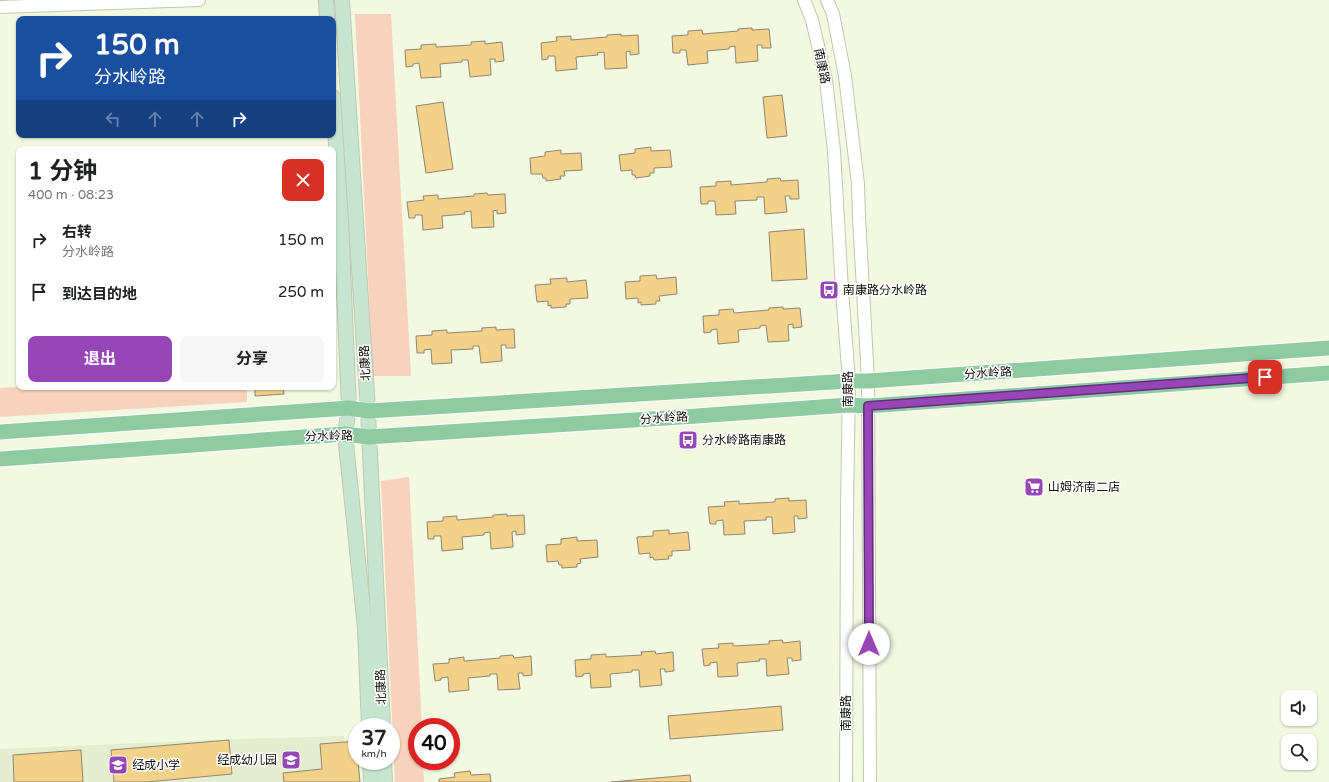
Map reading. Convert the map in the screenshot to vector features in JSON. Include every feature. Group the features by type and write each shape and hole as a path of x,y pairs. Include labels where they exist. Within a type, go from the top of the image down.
{"main road":[{"path":"326,0 327,16"},
{"name":"北康路","path":"342,0 368,411 368,437 383,718"},
{"name":"北康路","path":"336,138 341,222 349,408 346,434 365,628 369,718"},
{"name":"分水岭路","path":"0,432 349,408 368,411 868,381 1329,348"},
{"name":"分水岭路","path":"0,459 346,434 368,437 848,405 868,406 1329,373"},
{"path":"370,770 371,782"},
{"path":"384,770 385,782"}],"street":[{"path":"0,7 199,0"},
{"name":"南康路","path":"804,0 812,20 826,80 832,136 849,381 846,782"},
{"name":"南康路","path":"828,0 833,14 845,76 858,184 868,381 870,782"}],"shaded area":[{"path":"355,14 391,14 411,376 373,376"},
{"path":"16,387 16,390 247,390 247,402 0,417 0,388"},
{"path":"409,477 422,718 408,718 408,770 423,770 424,782 395,782 394,770 400,770 400,718 392,718 381,481"},
{"name":"经成小学","path":"344,736 348,782 0,782 0,749"}],"building":[{"path":"752,28 752,30 769,29 771,48 762,48 762,45 757,45 758,61 736,63 735,46 729,47 729,49 707,51 708,63 688,65 686,50 680,50 680,53 673,53 672,36 688,35 688,31 702,30 703,34 738,31 738,29"},
{"path":"621,34 621,36 638,35 639,54 630,55 630,51 626,52 627,68 605,69 604,52 597,53 598,55 576,57 577,69 556,71 555,56 548,56 548,59 542,60 541,43 557,41 556,37 571,36 571,40 607,37 607,35"},
{"path":"485,41 485,44 502,42 504,61 495,62 495,59 490,59 491,75 470,77 468,60 440,64 441,77 421,78 419,63 406,67 405,50 421,49 421,45 436,44 436,47 471,45 471,42"},
{"path":"782,95 787,136 767,138 763,97"},
{"path":"443,102 453,169 426,173 416,106"},
{"path":"651,147 651,151 670,150 672,167 654,168 654,173 650,173 650,176 636,178 635,175 632,175 632,170 621,171 619,155 635,153 635,149"},
{"path":"561,150 561,154 581,153 582,170 564,171 565,176 560,176 561,179 546,181 546,178 543,178 542,174 531,174 530,158 545,156 545,152"},
{"path":"780,178 781,181 798,180 799,199 790,199 790,196 785,196 787,212 765,214 764,197 757,197 757,200 735,201 736,214 716,215 715,201 708,201 708,204 701,204 700,187 716,186 716,182 731,181 731,185 767,182 767,179"},
{"path":"487,193 488,195 505,194 506,213 497,214 497,210 493,211 494,227 472,228 471,211 464,212 465,214 442,216 443,228 423,230 422,215 415,215 415,218 409,218 407,202 424,200 423,196 438,195 438,199 474,196 474,194"},
{"path":"804,229 807,279 772,281 769,232"},
{"path":"656,275 657,279 676,277 677,294 659,296 660,301 656,301 656,304 641,305 641,302 638,303 638,298 626,299 625,282 640,281 640,276"},
{"path":"567,278 567,282 586,280 588,298 570,299 570,304 566,304 566,307 551,308 551,305 548,306 548,301 537,302 535,285 551,284 550,279"},
{"path":"783,307 783,309 800,308 802,327 793,328 793,324 788,325 789,341 768,342 766,325 760,326 760,328 738,330 739,342 718,344 717,329 704,333 703,316 719,315 719,310 733,309 734,313 769,310 769,308"},
{"path":"496,327 496,330 514,329 515,348 506,348 506,345 501,345 502,361 481,363 479,346 473,346 473,349 451,350 452,363 432,364 431,349 424,350 424,353 417,353 416,336 432,335 432,331 447,330 447,333 482,331 482,328"},
{"path":"255,390 283,390 284,394 255,396"},
{"path":"789,498 789,501 806,500 807,518 798,519 798,516 794,516 795,532 773,534 772,517 766,517 766,520 744,521 745,534 724,535 723,520 716,521 716,524 710,524 708,507 725,506 724,502 739,501 739,504 775,502 775,499"},
{"path":"507,514 507,516 524,515 525,534 516,535 516,531 512,532 513,547 491,549 490,532 484,533 484,535 462,537 463,549 442,551 441,536 434,536 434,539 428,539 427,522 443,521 443,517 457,516 457,520 493,517 493,515"},
{"path":"669,530 669,534 688,532 690,550 672,551 672,556 668,556 669,559 654,560 653,557 650,558 650,553 639,554 637,537 653,536 653,531"},
{"path":"577,537 577,541 597,540 598,557 580,559 581,563 577,564 577,567 562,568 562,565 559,565 558,561 547,562 546,545 561,544 561,539"},
{"path":"782,640 783,643 800,641 801,660 792,661 792,658 787,658 789,674 767,676 766,659 737,663 738,676 718,677 717,662 704,666 702,649 719,648 718,644 733,643 733,646 769,644 769,641"},
{"path":"655,651 656,654 673,652 674,671 665,672 665,669 660,669 662,685 640,687 639,670 610,674 611,687 591,688 590,673 576,677 575,660 591,659 591,655 606,654 606,657 642,655 641,652"},
{"path":"513,655 514,658 531,656 532,675 523,676 523,673 518,673 520,689 498,690 497,674 468,678 469,690 449,692 448,677 435,681 433,664 449,663 449,659 464,657 464,661 500,658 500,656"},
{"path":"781,706 783,730 670,739 668,716"},
{"path":"229,740 232,774 147,782 114,782 111,750"},
{"path":"348,742 348,770 359,770 360,782 284,782 283,773 322,769 320,744"},
{"path":"81,750 83,782 14,782 13,755"},
{"path":"470,771 471,775 490,774 491,782 439,782 439,779 455,777 454,773"},
{"path":"690,775 691,782 611,782"}],"place":[{"name":"南康路分水岭路","path":"829,290"},
{"name":"分水岭路南康路","path":"688,440"},
{"name":"山姆济南二店","path":"1034,487"},
{"name":"经成幼儿园","path":"291,760"},
{"name":"经成小学","path":"118,765"}],"route":[{"path":"869,644 868,406 1265,377"}]}
